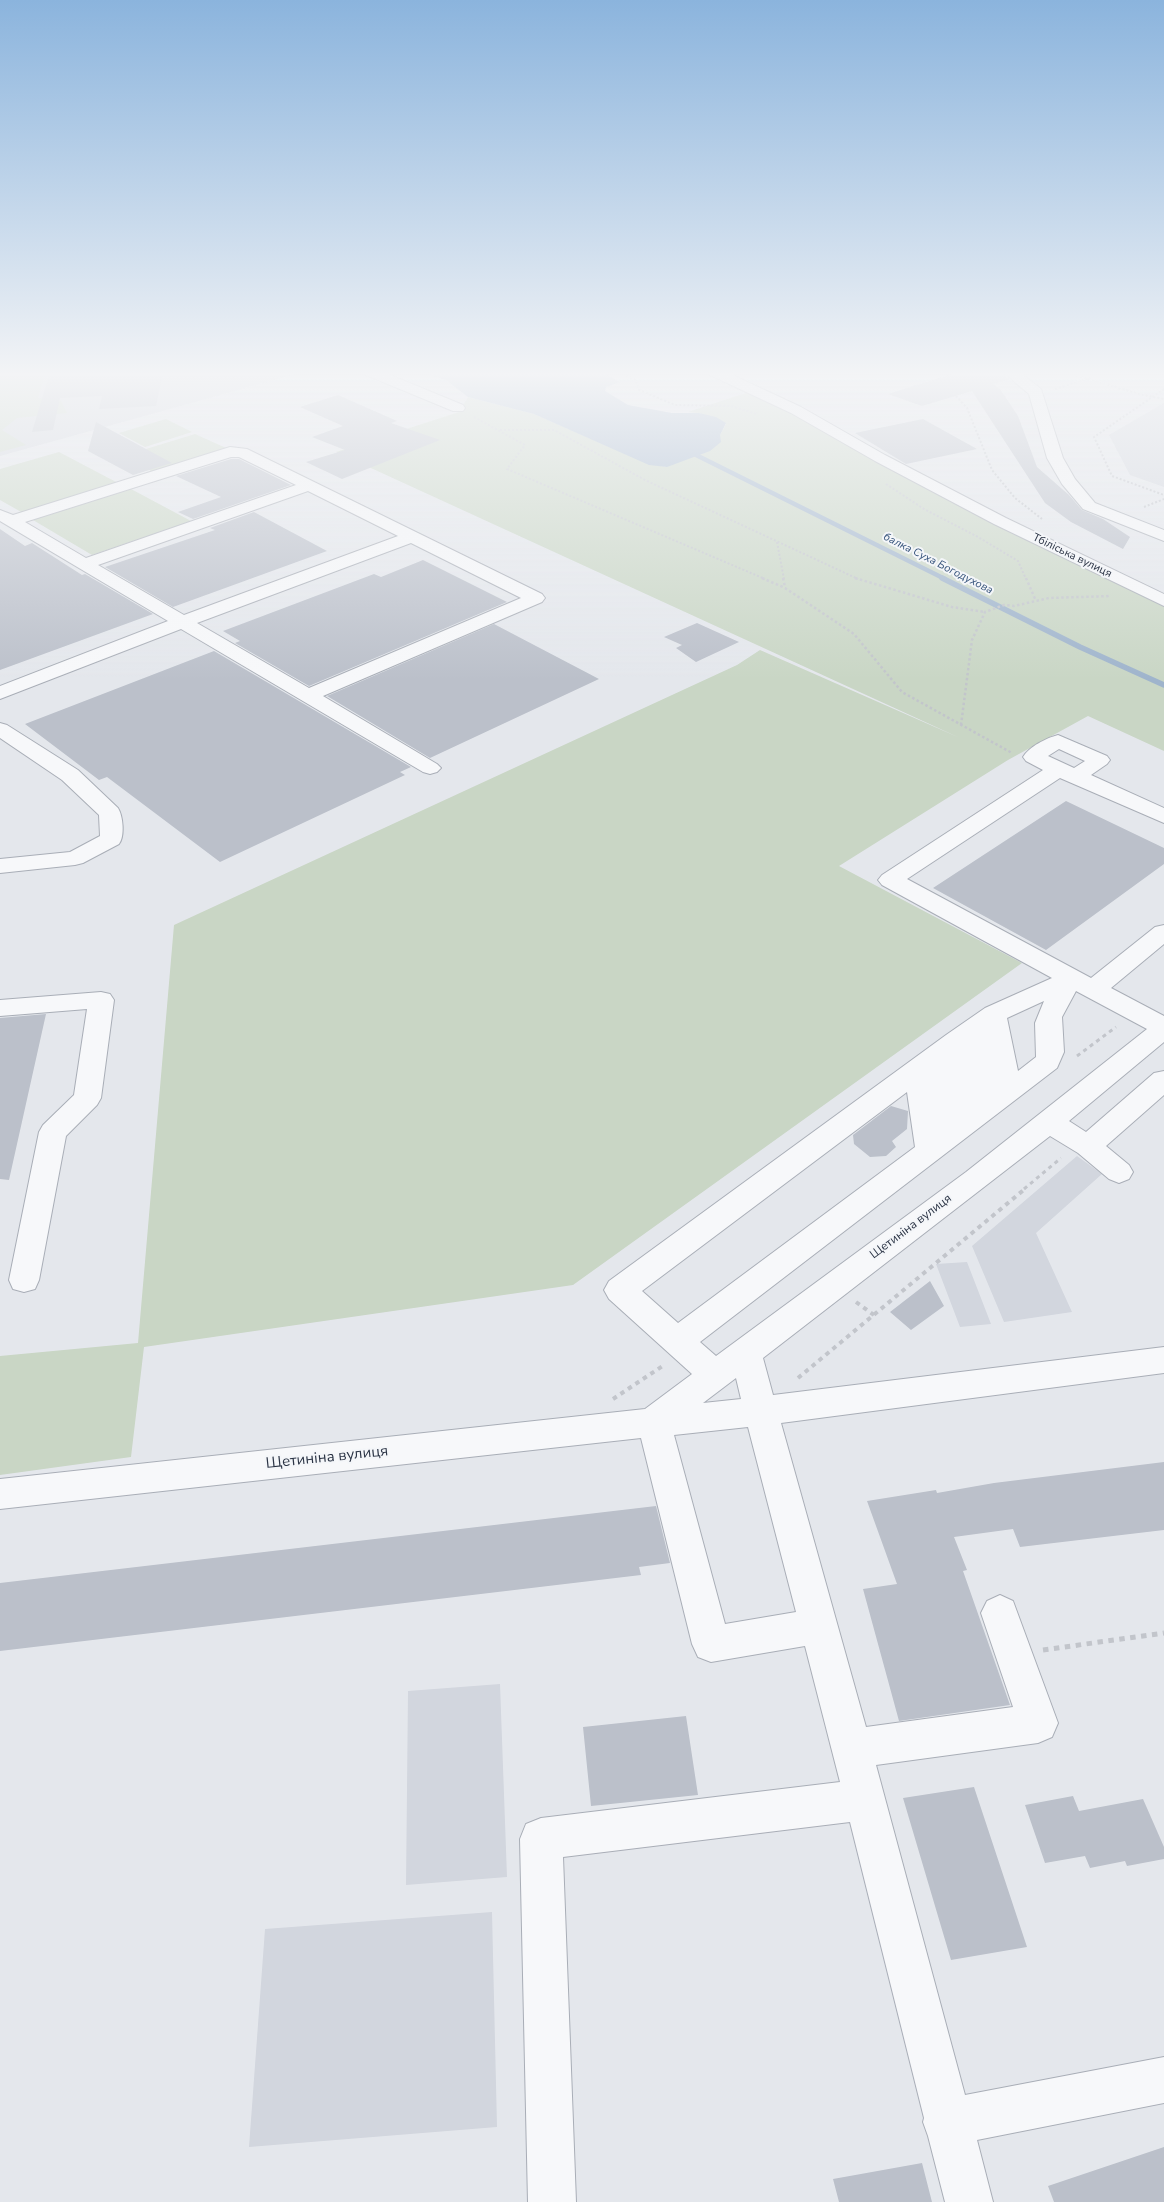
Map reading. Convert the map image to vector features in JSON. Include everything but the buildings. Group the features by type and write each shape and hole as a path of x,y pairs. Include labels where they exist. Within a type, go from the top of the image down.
{"street":[{"path":"6,518 153,475"},
{"path":"286,475 536,598 307,696"},
{"name":"Тбіліська вулиця","path":"911,475 1000,522 1164,601"},
{"path":"1065,475 1089,506 1164,536"},
{"path":"85,564 308,486"},
{"path":"6,518 430,768"},
{"path":"0,693 182,622 411,537"},
{"path":"0,729 70,776 110,813 111,839 75,858 0,866"},
{"path":"1164,816 1068,772 890,880 1164,1028"},
{"path":"715,1375 620,1290 955,1042 1082,984 1164,932"},
{"path":"677,1341 1048,1062 1052,1054 1048,1022 1051,1012 1082,984"},
{"path":"0,1008 101,1000 87,1098 53,1132 24,1280"},
{"name":"Щетиніна вулиця","path":"654,1422 1050,1123 1164,1028"},
{"path":"955,1042 970,1121"},
{"path":"955,1042 970,1121"},
{"path":"955,1042 970,1121"},
{"path":"1084,1144 1164,1080"},
{"path":"1050,1123 1084,1144 1119,1172"},
{"path":"745,1352 852,1749 863,1800 946,2122 969,2202"},
{"name":"Щетиніна вулиця","path":"0,1494 654,1422 762,1412 1164,1360"},
{"path":"654,1422 711,1644 819,1626"},
{"path":"852,1749 1038,1723 1000,1612"},
{"path":"552,2202 541,1839 863,1800"},
{"path":"946,2122 1164,2080"}],"path":[{"path":"521,475 785,588 854,634 902,692 1016,756"},
{"path":"635,475 864,582 912,594 952,607 984,612 1004,605 1014,606 1049,598 1146,592"},
{"path":"871,475 924,510 978,537 1018,561 1036,601"},
{"path":"996,475 1015,498 1049,523"},
{"path":"1111,475 1164,495"},
{"path":"776,541 785,588"},
{"path":"961,725 972,640 984,612"},
{"path":"792,1384 1084,1144"},
{"path":"1014,1655 1164,1633"}],"shaded area":[{"path":"1130,475 1164,475 1164,487"},
{"path":"1077,1156 1102,1174 1036,1233 1072,1312 1004,1322 972,1246"},
{"path":"967,1262 991,1324 960,1327 936,1264"},
{"path":"500,1684 507,1877 406,1885 408,1691"},
{"path":"492,1912 497,2127 249,2147 265,1929"}],"green space":[{"path":"0,475 102,475 118,483 23,513 0,500"},
{"path":"386,475 905,475 970,510 1164,606 1164,751 1088,716 1008,760 839,866 1022,963 573,1285 144,1347 131,1457 0,1475 0,1356 138,1343 174,925 737,665 760,650 960,738"},
{"path":"131,489 191,521 92,555 33,520"}],"waterway":[{"name":"балка Суха Богодухова","path":"736,475 945,579"},
{"name":"балка Суха Богодухова","path":"942,578 1080,647 1164,685"}]}
